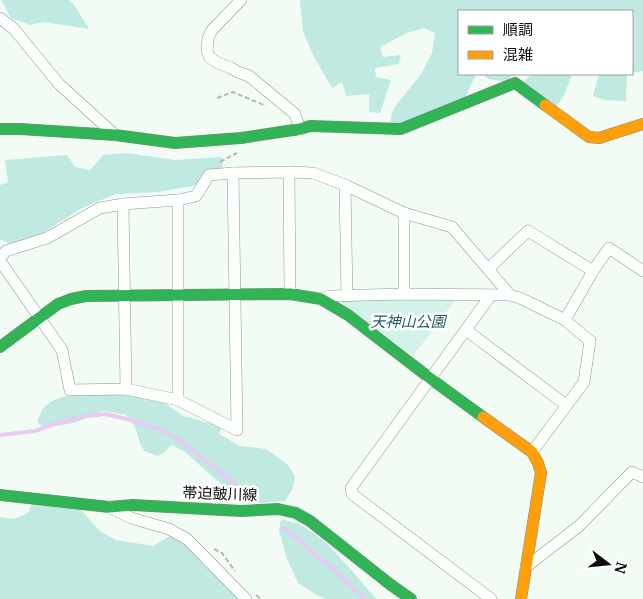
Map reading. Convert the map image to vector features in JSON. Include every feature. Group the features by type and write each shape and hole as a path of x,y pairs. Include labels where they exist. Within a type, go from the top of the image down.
{"street":[{"path":"241,0 212,30 208,38 207,51 210,58 249,76 295,114 300,129"},
{"path":"0,18 14,30 59,84 115,135"},
{"path":"0,130 20,129 115,135 175,143 241,138 310,126 401,129 515,83 589,137 599,138 643,124"},
{"path":"289,172 290,294"},
{"path":"233,173 237,430 178,400 126,389 70,390 62,350 0,260 6,251 47,238 100,208 123,204 178,200 196,196 209,175 233,173 313,173 345,185 404,212 452,227 510,296"},
{"path":"345,185 347,296"},
{"path":"178,200 178,400"},
{"path":"123,204 126,389"},
{"path":"404,212 404,294"},
{"path":"488,269 528,231 593,271"},
{"path":"565,320 593,271 609,248 643,271"},
{"path":"0,347 58,304 86,296 290,294 322,299 348,316 532,452 541,473 521,599"},
{"path":"322,299 329,296 404,294 510,296 520,298 565,320 590,341 584,382 532,452"},
{"path":"491,295 350,488 352,494 491,599"},
{"path":"466,330 566,405"},
{"path":"526,567 578,526 632,472 643,476"},
{"name":"帯迫皷川線","path":"0,495 109,506 133,505 241,511 278,509 296,513 410,599"},
{"path":"109,506 131,518 169,529 187,539 246,599"}],"path":[{"path":"217,98 233,92 271,109"}],"green space":[{"name":"天神山公園","path":"343,298 456,299 413,356 342,303"}],"shaded area":[{"path":"1,0 69,0 75,6 89,29 44,22 30,25 11,18"},
{"path":"300,0 643,0 643,71 633,73 633,10 458,10 458,75 476,75 465,98 388,128 394,108 421,74 432,53 435,33 424,28 407,33 380,47 383,57 401,55 399,64 375,68 376,77 391,80 380,113 369,112 369,94 346,96 342,82 332,88 315,59 303,32"},
{"path":"483,75 512,75 508,82 489,79"},
{"path":"530,75 572,75 564,95 557,106 523,83"},
{"path":"599,75 627,75 626,101 605,100 593,96"},
{"path":"126,153 176,160 222,157 223,172 193,186 157,192 116,194 80,209 32,240 13,246 0,239 0,185 8,182 5,160 67,155 75,167 90,170 103,155"},
{"path":"125,392 161,400 183,416 222,427 219,434 240,446 266,449 287,464 295,476 293,488 285,501 247,504 185,452 172,445 158,456 144,451 135,427 126,415 103,411 77,422 58,426 42,426 37,422 42,410 57,399 80,394"},
{"path":"32,504 80,509 101,532 116,540 153,546 170,536 183,543 239,599 0,599 0,517 14,519 28,513"},
{"path":"281,519 296,523 319,537 377,599 325,599 298,583 287,559 279,531"}],"waterway":[{"path":"0,435 35,431 63,421 105,414 135,421 159,429 177,438 253,498"},
{"path":"284,528 340,575 365,599"}],"traffic: fast":[{"path":"0,129 115,135 175,143 241,138 310,126 401,129 515,83 545,105"},
{"path":"0,347 58,304 86,296 290,294 321,299 348,315 483,417"},
{"path":"0,495 109,507 133,505 241,511 278,509 296,513 310,521 411,599"}],"traffic: slow":[{"path":"545,105 589,137 599,138 643,124"},
{"path":"483,417 532,452 541,473 521,599"}]}
